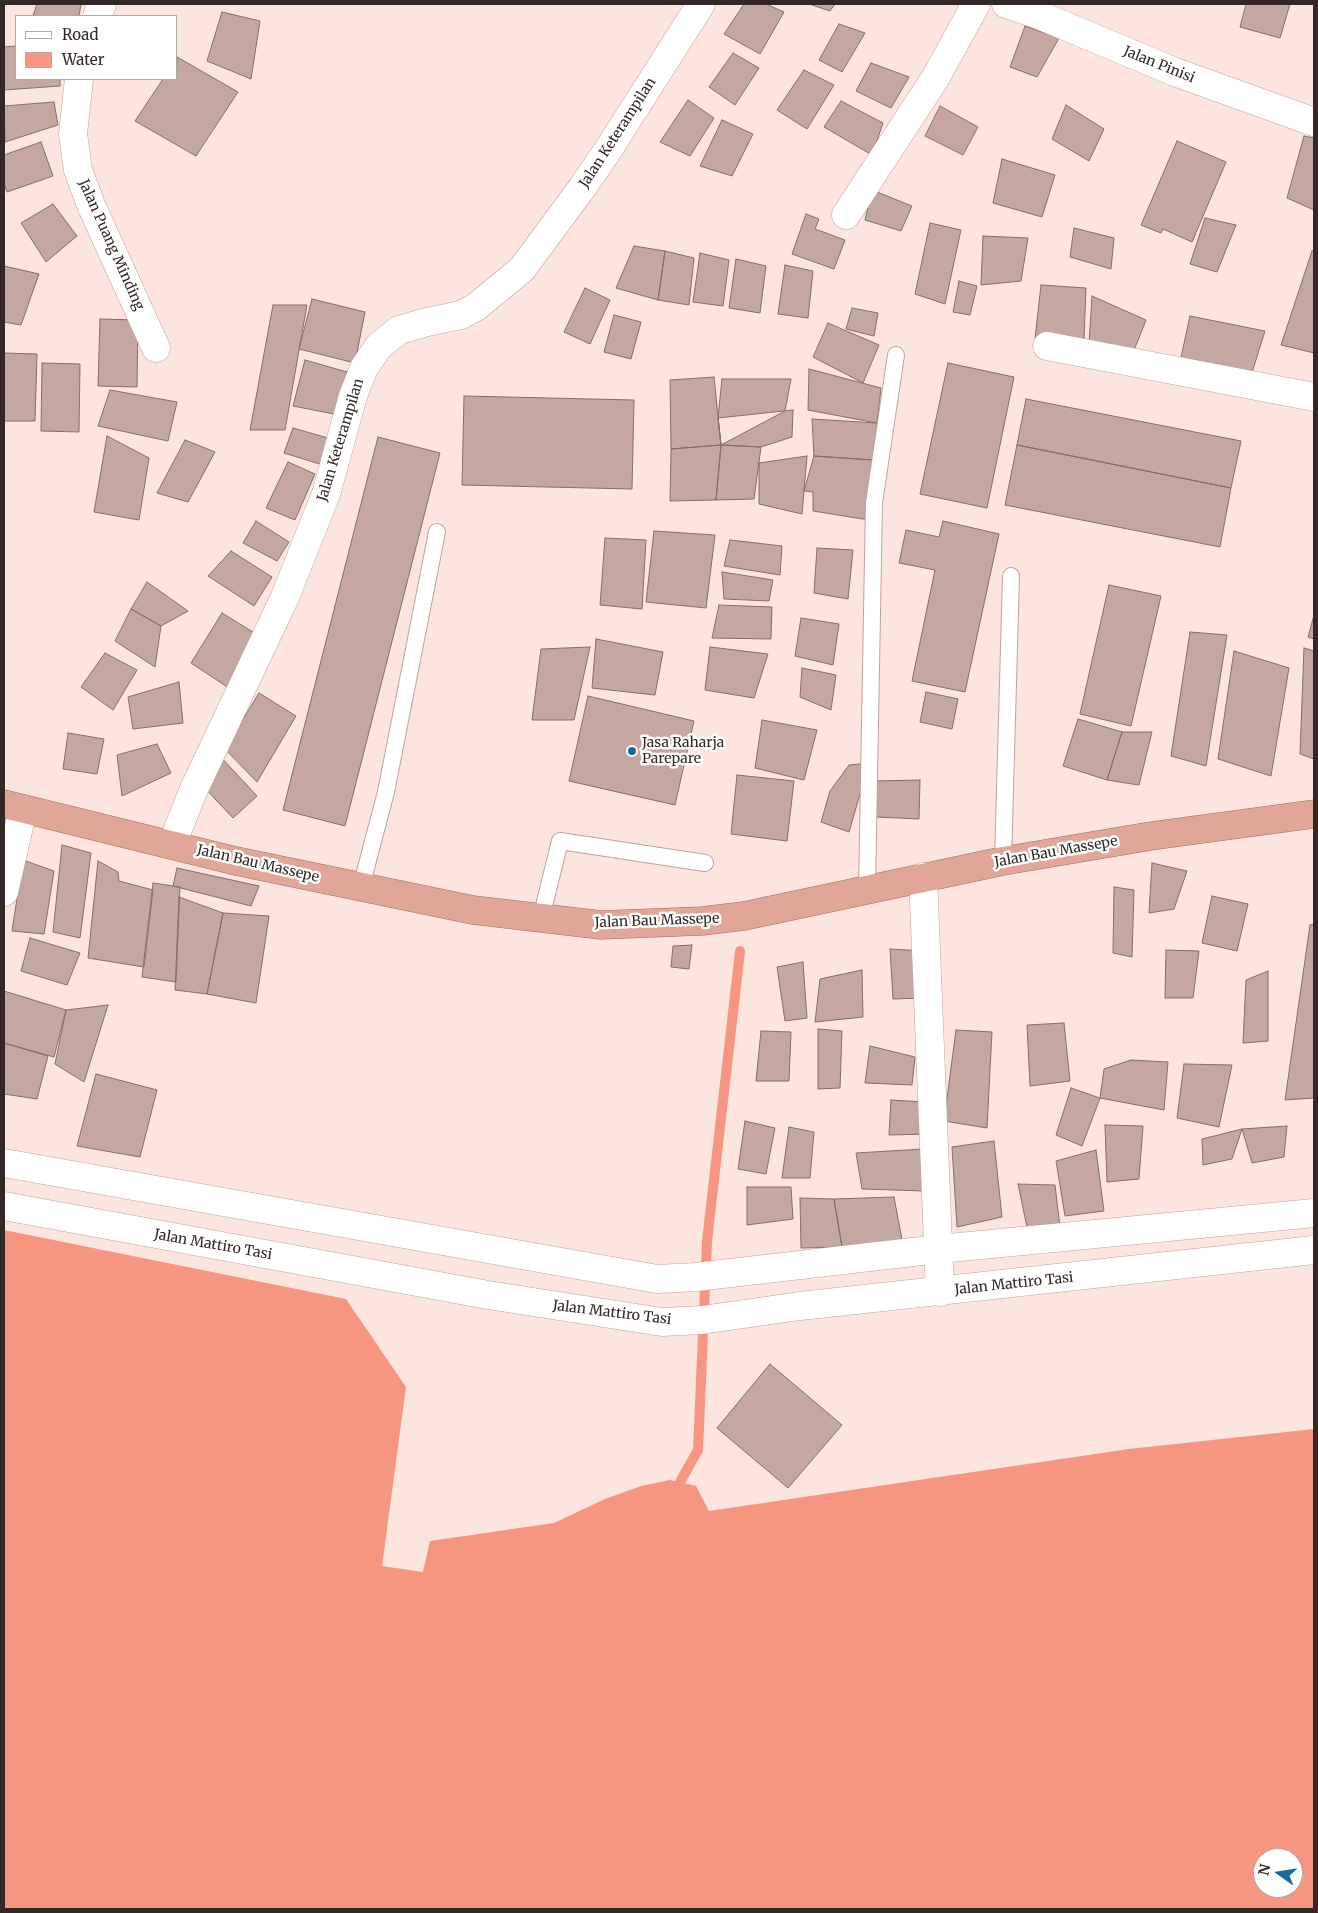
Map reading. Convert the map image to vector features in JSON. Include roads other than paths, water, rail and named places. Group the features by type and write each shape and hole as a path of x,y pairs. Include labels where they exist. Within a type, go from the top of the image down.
{"highway":[{"name":"Jalan Bau Massepe","path":"13,806 236,861 473,910 601,925 702,921 744,916 1003,861 1151,836 1314,814"}],"main road":[{"name":"Jalan Keterampilan","path":"172,844 194,789 285,598 326,494 353,396 364,368 378,346 399,330 462,315 476,308 522,268 608,150 701,4"},
{"path":"846,215 936,77 976,4"},
{"name":"Jalan Pinisi","path":"1006,4 1039,15 1175,72 1314,122"},
{"name":"Jalan Puang Minding","path":"79,80 73,134 78,170 91,205 156,348"},
{"path":"1047,346 1314,397"},
{"path":"4,892 13,806"},
{"path":"922,877 940,1292"},
{"path":"4,1163 657,1279 722,1275 939,1249 1314,1213"},
{"name":"Jalan Mattiro Tasi","path":"4,1206 488,1295 662,1322 702,1320 800,1306 1314,1250"},
{"path":"1199,1224 1202,1263"}],"lane":[{"path":"867,889 874,503 896,355"},
{"path":"361,887 386,792 437,532"},
{"path":"1003,861 1011,576"},
{"path":"541,918 560,841 705,863"}],"water":[{"path":"4,1230 346,1299 406,1387 382,1566 423,1572 430,1541 554,1523 605,1499 641,1486 670,1480 696,1486 709,1511 1129,1449 1314,1429 1314,1909 4,1909"}],"waterway":[{"path":"680,1482 698,1450 707,1241 740,951"}],"place":[{"name":"Jasa Raharja Parepare","path":"632,751"}]}
